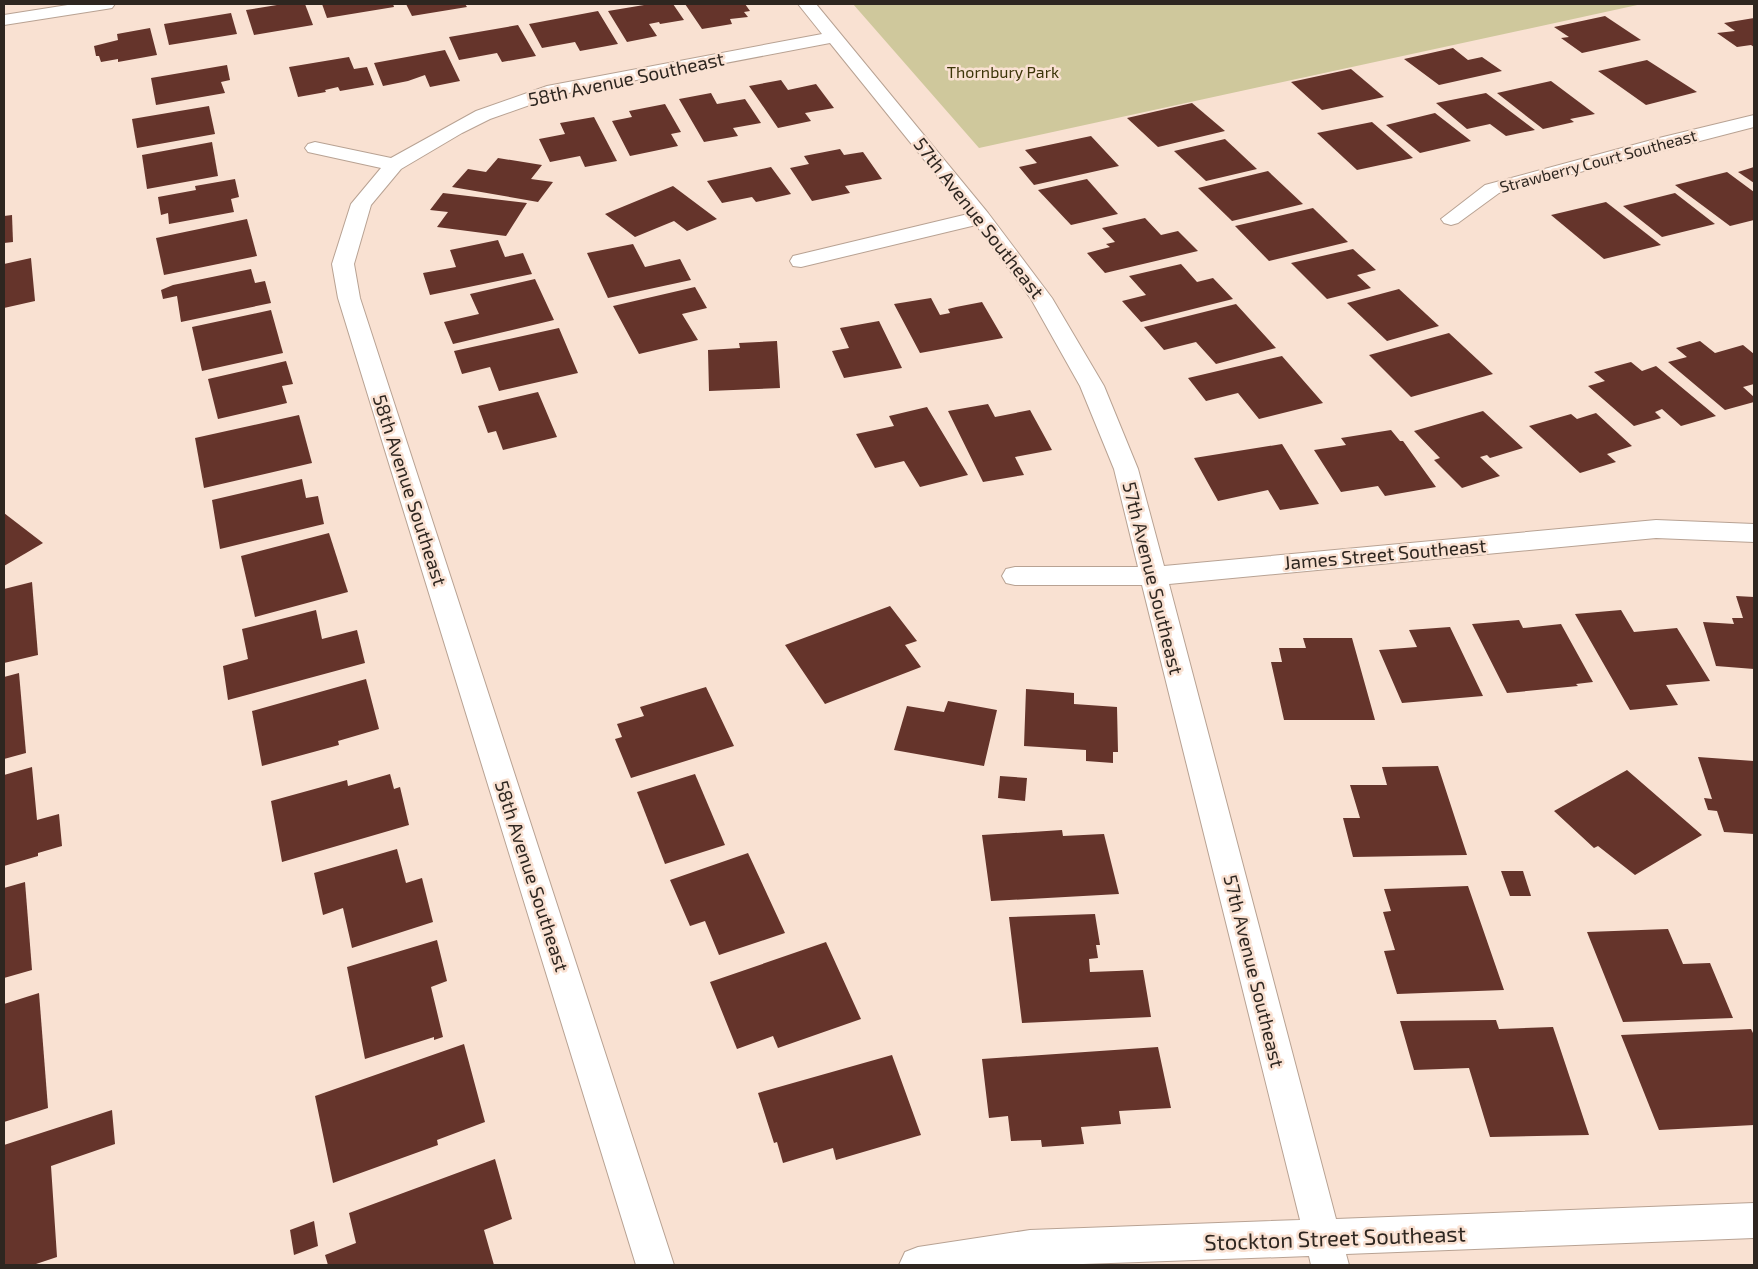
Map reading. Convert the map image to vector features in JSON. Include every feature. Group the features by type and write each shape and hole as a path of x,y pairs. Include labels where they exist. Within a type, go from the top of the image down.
{"street":[{"path":"4,20 106,4"},
{"name":"57th Avenue Southeast","path":"807,4 982,217 1041,298 1092,386 1126,469 1326,1251"},
{"name":"58th Avenue Southeast","path":"655,1265 349,298 343,264 361,204 394,165 455,129 483,115 554,90 835,37"},
{"name":"Strawberry Court Southeast","path":"1451,219 1492,189 1666,142 1754,121"},
{"path":"315,148 394,165"},
{"path":"801,261 982,217"},
{"name":"James Street Southeast","path":"1015,576 1152,576 1656,529 1754,533"},
{"name":"Stockton Street Southeast","path":"918,1265 1030,1248 1236,1242 1326,1251 1754,1221"}],"green space":[{"name":"Thornbury Park","path":"853,4 1642,4 979,148"}],"building":[{"path":"283,4 305,4 313,25 254,35 246,10"},
{"path":"322,4 393,4 394,7 327,18"},
{"path":"406,4 465,4 467,7 412,16"},
{"path":"650,4 673,4 684,20 649,24 657,36 627,42 608,11"},
{"path":"685,4 745,4 750,11 744,12 748,17 730,19 732,24 702,29"},
{"path":"598,11 618,44 580,51 575,42 542,48 529,24"},
{"path":"231,13 237,34 169,45 164,24"},
{"path":"1605,16 1641,40 1582,53 1561,38 1569,37 1554,27"},
{"path":"1754,18 1754,47 1751,45 1737,47 1717,33 1735,31 1724,23"},
{"path":"518,25 536,56 502,62 497,53 459,60 449,37"},
{"path":"150,28 157,55 118,62 118,59 101,62 99,56 96,56 94,46 118,40 117,34"},
{"path":"1453,48 1468,60 1482,57 1502,71 1439,85 1404,59"},
{"path":"445,50 460,81 430,87 425,75 383,86 374,63"},
{"path":"349,57 354,69 367,67 374,85 340,91 338,87 325,90 326,92 298,97 289,67"},
{"path":"1647,60 1697,92 1646,105 1598,71"},
{"path":"227,65 230,80 221,82 225,93 156,105 151,78"},
{"path":"1351,69 1384,97 1322,110 1291,82"},
{"path":"781,80 788,90 816,84 834,108 805,113 811,121 778,128 749,86"},
{"path":"1551,81 1595,114 1570,119 1574,122 1543,129 1497,93"},
{"path":"711,93 717,104 745,99 761,123 733,128 738,136 704,142 679,99"},
{"path":"1486,93 1535,130 1506,136 1490,124 1467,129 1436,103"},
{"path":"1192,103 1225,131 1158,147 1127,118"},
{"path":"665,104 681,132 671,134 678,146 630,156 612,121 632,117 629,111"},
{"path":"209,106 215,134 137,148 132,119"},
{"path":"1435,113 1471,141 1420,153 1386,125"},
{"path":"594,117 617,161 585,167 580,156 550,162 539,139 565,134 560,123"},
{"path":"1372,122 1413,158 1357,170 1317,133"},
{"path":"1091,136 1119,166 1034,185 1019,167 1037,163 1025,150"},
{"path":"1225,139 1257,169 1206,181 1174,151"},
{"path":"212,142 218,176 147,189 142,155"},
{"path":"840,149 844,155 863,152 882,179 845,186 850,193 812,201 790,168 809,164 804,156"},
{"path":"498,158 542,165 531,179 553,182 538,202 452,187 468,169 486,172"},
{"path":"771,167 791,194 756,202 752,197 722,203 707,181"},
{"path":"1754,167 1754,183 1738,172"},
{"path":"1268,171 1303,204 1232,221 1198,188"},
{"path":"1727,172 1754,192 1754,220 1730,226 1675,185"},
{"path":"235,179 239,197 231,199 234,212 169,224 168,213 161,215 158,197 196,190 195,186"},
{"path":"1087,179 1118,214 1071,225 1038,190"},
{"path":"673,186 717,219 687,231 674,221 635,237 605,214"},
{"path":"443,193 527,203 506,236 437,227 448,212 430,210"},
{"path":"1675,193 1715,224 1662,237 1623,206"},
{"path":"1606,202 1661,245 1604,259 1551,215"},
{"path":"1313,208 1348,242 1269,261 1235,226"},
{"path":"12,215 13,242 4,243 4,216"},
{"path":"1145,218 1161,235 1178,231 1198,251 1105,273 1087,253 1110,247 1106,244 1115,242 1102,228"},
{"path":"247,219 257,256 164,275 156,238"},
{"path":"498,240 505,257 523,253 532,274 430,295 423,273 456,267 450,250"},
{"path":"633,244 645,267 680,259 691,280 608,298 587,253"},
{"path":"1353,249 1376,270 1357,275 1371,288 1327,299 1291,263"},
{"path":"31,258 35,301 4,308 4,264"},
{"path":"1181,264 1197,282 1213,278 1233,299 1141,322 1122,301 1146,295 1129,276"},
{"path":"251,269 255,283 265,281 271,303 181,322 177,296 163,299 161,290 173,285"},
{"path":"535,279 554,320 453,344 444,322 479,314 470,294"},
{"path":"695,287 707,308 682,314 698,340 639,354 613,306"},
{"path":"1399,289 1439,326 1387,341 1347,303"},
{"path":"931,298 940,315 950,313 948,309 982,302 1003,338 920,353 894,304"},
{"path":"1236,304 1276,348 1216,364 1196,342 1164,350 1144,327"},
{"path":"271,310 283,353 202,371 192,327"},
{"path":"879,321 902,368 844,378 832,351 849,348 840,328"},
{"path":"559,328 578,373 499,391 490,367 462,374 454,351"},
{"path":"1449,333 1493,374 1411,397 1369,355"},
{"path":"777,341 780,388 709,391 708,350 740,348 739,343"},
{"path":"1700,341 1715,353 1743,345 1754,354 1754,384 1743,387 1754,397 1754,402 1725,410 1668,362 1687,357 1676,348"},
{"path":"1282,356 1323,403 1259,419 1238,393 1206,401 1188,378"},
{"path":"286,361 293,384 282,386 287,403 218,419 208,379"},
{"path":"1631,362 1642,371 1656,366 1716,416 1681,426 1662,409 1655,412 1661,418 1634,426 1588,386 1605,381 1594,372"},
{"path":"538,392 557,437 503,450 496,431 488,433 478,406"},
{"path":"988,404 995,417 1030,410 1052,450 1015,457 1024,475 983,482 948,411"},
{"path":"927,407 968,475 920,487 904,461 875,468 856,434 894,426 889,416"},
{"path":"1483,411 1523,448 1490,458 1487,455 1480,457 1500,476 1462,488 1434,460 1440,458 1414,431"},
{"path":"1596,413 1632,446 1607,454 1616,462 1580,473 1529,426 1571,414 1577,419"},
{"path":"299,415 312,463 204,488 195,438"},
{"path":"1391,430 1400,441 1403,441 1436,487 1385,496 1378,486 1341,492 1314,450 1346,445 1341,438"},
{"path":"1282,444 1319,504 1280,510 1268,490 1218,501 1194,458"},
{"path":"302,479 306,498 318,496 324,524 220,549 212,500"},
{"path":"4,513 43,543 4,566"},
{"path":"329,533 348,592 255,617 241,556"},
{"path":"32,582 38,655 4,663 4,589"},
{"path":"1736,596 1754,597 1754,669 1716,666 1703,622 1734,624 1732,618 1743,618"},
{"path":"890,606 917,641 905,645 921,667 825,704 785,645"},
{"path":"316,610 322,639 357,630 365,663 228,700 223,666 248,659 242,629"},
{"path":"1621,610 1634,632 1677,628 1710,681 1666,685 1678,705 1630,710 1575,614"},
{"path":"1519,620 1523,628 1561,624 1593,682 1576,684 1578,686 1507,693 1472,624"},
{"path":"1450,627 1483,696 1402,703 1379,650 1417,647 1409,630"},
{"path":"1303,638 1352,638 1375,720 1284,720 1271,662 1282,662 1279,648 1306,648"},
{"path":"19,673 26,753 4,759 4,677"},
{"path":"366,679 379,729 338,741 339,745 262,766 252,711"},
{"path":"706,687 734,746 631,778 615,739 622,737 617,724 644,716 640,707"},
{"path":"1026,689 1074,693 1074,704 1117,707 1118,752 1113,752 1113,763 1086,761 1086,750 1024,746"},
{"path":"948,701 997,710 984,766 894,750 907,706 944,712"},
{"path":"1698,757 1754,761 1754,834 1724,832 1717,811 1708,810 1704,798 1712,799"},
{"path":"1438,766 1467,855 1353,857 1343,818 1360,818 1350,785 1387,785 1382,767"},
{"path":"32,767 37,820 59,814 62,846 38,853 38,856 4,866 4,775"},
{"path":"1627,770 1702,835 1635,875 1598,846 1594,848 1554,811"},
{"path":"390,774 394,789 400,787 409,825 282,862 271,801 347,780 348,786"},
{"path":"695,774 725,845 665,864 637,792"},
{"path":"1000,776 1027,778 1025,801 998,798"},
{"path":"1062,830 1063,836 1104,834 1119,894 991,901 982,835"},
{"path":"397,849 406,883 422,878 433,922 352,948 343,908 323,915 314,873"},
{"path":"748,853 785,933 719,955 705,921 690,926 670,880"},
{"path":"1501,871 1523,871 1531,896 1510,896"},
{"path":"25,882 32,970 4,978 4,888"},
{"path":"1468,886 1504,990 1397,994 1384,951 1395,950 1383,912 1391,911 1384,889"},
{"path":"1095,914 1100,945 1096,945 1098,958 1089,959 1090,972 1143,970 1151,1017 1022,1023 1009,917"},
{"path":"1668,929 1683,964 1710,963 1733,1018 1623,1022 1587,932"},
{"path":"437,940 447,981 431,987 443,1037 434,1040 434,1037 365,1059 347,967"},
{"path":"826,942 861,1019 778,1048 773,1036 737,1049 710,982"},
{"path":"39,993 48,1108 4,1122 4,1004"},
{"path":"1496,1020 1499,1029 1553,1027 1589,1135 1490,1137 1469,1068 1414,1070 1400,1021"},
{"path":"1751,1029 1754,1035 1754,1125 1659,1130 1621,1035"},
{"path":"464,1044 485,1122 437,1140 438,1145 333,1183 315,1096"},
{"path":"1158,1047 1171,1108 1119,1111 1121,1124 1081,1127 1084,1144 1042,1147 1041,1140 1011,1141 1008,1116 989,1118 982,1059"},
{"path":"892,1055 921,1135 836,1160 833,1148 783,1163 777,1142 774,1143 758,1093"},
{"path":"112,1110 115,1144 51,1166 57,1257 33,1265 4,1265 4,1145"},
{"path":"495,1159 512,1219 484,1230 494,1265 328,1265 325,1255 356,1243 349,1213"},
{"path":"314,1221 318,1246 294,1255 290,1230"}]}
